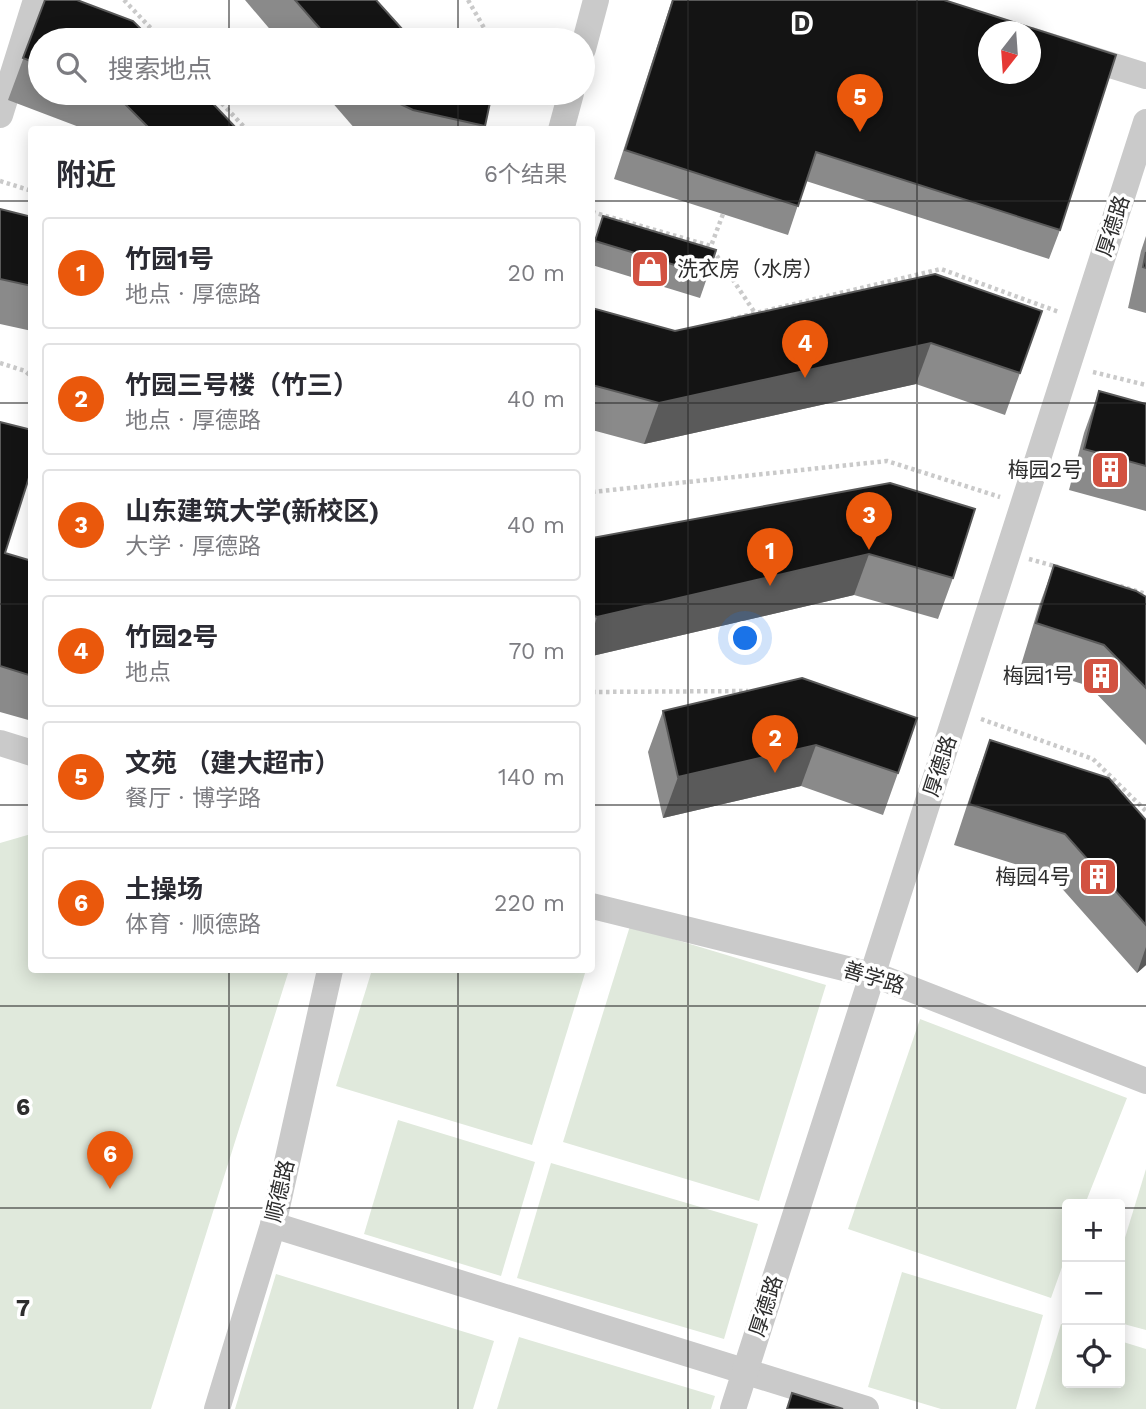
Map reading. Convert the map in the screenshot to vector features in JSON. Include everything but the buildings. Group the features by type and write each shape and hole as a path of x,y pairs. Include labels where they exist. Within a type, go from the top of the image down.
{"street":[{"path":"0,115 36,0"},
{"path":"589,28 596,0"},
{"path":"1041,43 1146,76"},
{"path":"562,126 568,105"},
{"name":"厚德路","path":"733,1409 1146,122"},
{"path":"0,743 28,752"},
{"name":"善学路","path":"595,907 873,975 1146,1081"},
{"name":"顺德路","path":"217,1409 273,1225 329,973"},
{"path":"273,1225 866,1409"}],"path":[{"path":"124,0 151,28"},
{"path":"468,0 483,28"},
{"path":"223,105 243,126"},
{"path":"0,181 28,190"},
{"path":"595,213 711,246 755,313"},
{"path":"711,246 723,214"},
{"path":"728,319 941,269 1082,321"},
{"path":"0,363 28,374"},
{"path":"1068,366 1146,385"},
{"path":"595,492 887,461 1023,505"},
{"path":"1008,552 1071,571"},
{"path":"1108,582 1146,594"},
{"path":"595,692 754,691"},
{"path":"957,710 1093,759 1146,811"}],"shaded area":[{"path":"28,835 28,973 288,973 151,1409 0,1409 0,843"},
{"path":"630,926 826,985 759,1201 563,1142"},
{"path":"371,973 585,973 532,1145 336,1086"},
{"path":"920,1019 1127,1098 1087,1199 1062,1199 1062,1267 1051,1298 848,1229"},
{"path":"398,1120 535,1162 501,1276 364,1234"},
{"path":"551,1163 758,1224 724,1339 517,1278"},
{"path":"1146,1169 1146,1330 1125,1324 1125,1238"},
{"path":"902,1272 1043,1315 1016,1409 941,1409 868,1387"},
{"path":"276,1274 494,1341 473,1409 235,1409"},
{"path":"1061,1324 1062,1388 1125,1388 1125,1343 1146,1349 1146,1409 1035,1409"},
{"path":"519,1337 715,1396 711,1409 497,1409"}],"place":[{"name":"文苑 （建大超市）","path":"860,132"},
{"name":"洗衣房（水房）","path":"650,269"},
{"name":"竹园2号","path":"805,378"},
{"name":"梅园2号","path":"1110,470"},
{"name":"山东建筑大学(新校区)","path":"869,550"},
{"name":"竹园1号","path":"770,586"},
{"name":"梅园1号","path":"1101,676"},
{"name":"竹园三号楼（竹三）","path":"775,773"},
{"name":"梅园4号","path":"1098,877"},
{"name":"土操场","path":"110,1189"}]}
